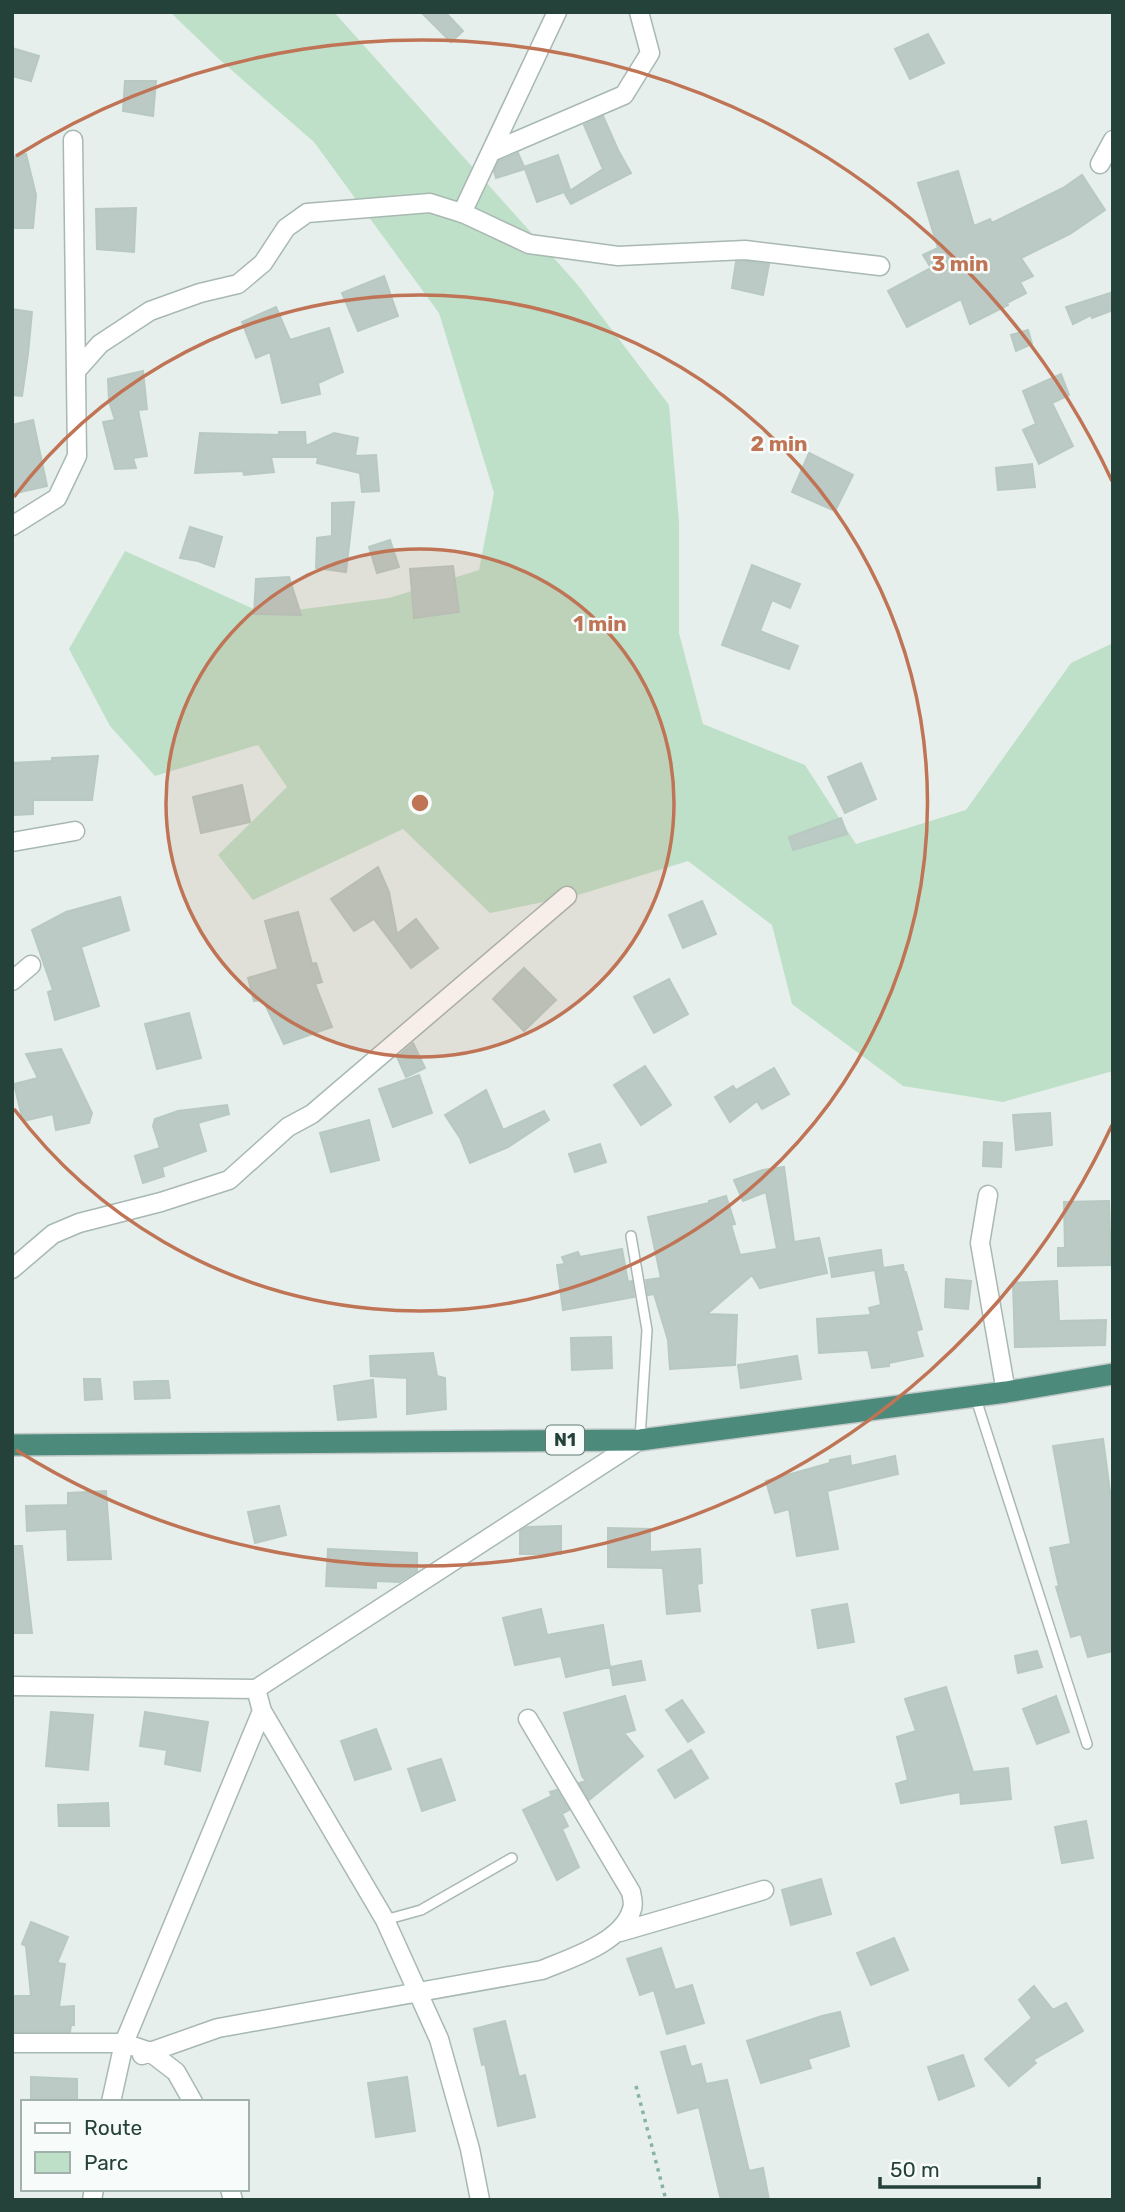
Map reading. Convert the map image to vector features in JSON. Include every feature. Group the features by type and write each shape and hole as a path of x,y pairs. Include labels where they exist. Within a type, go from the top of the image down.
{"highway":[{"name":"N1","path":"12,1445 640,1440 1006,1392 1113,1374"}],"street":[{"path":"462,213 557,12"},
{"path":"491,152 624,94 650,53 639,12"},
{"path":"12,526 57,498 77,456 73,140"},
{"path":"1100,164 1113,140"},
{"path":"76,371 100,344 149,311 200,293 238,284 263,263 285,228 307,213 430,203 462,213 529,244 618,256 746,250 880,266"},
{"path":"12,842 75,831"},
{"path":"12,1269 53,1234 79,1223 161,1202 229,1180 288,1127 312,1114 567,896"},
{"path":"12,982 31,965"},
{"path":"988,1195 980,1243 1006,1392"},
{"path":"12,1686 256,1689 640,1440"},
{"path":"256,1689 262,1711 385,1920 439,2039 470,2149 480,2200"},
{"path":"111,2100 124,2043 262,1711"},
{"path":"528,1719 631,1892 633,1907 620,1932"},
{"path":"119,2064 218,2028 542,1970 581,1955 620,1932 764,1890"},
{"path":"12,2043 124,2043 150,2052 176,2072 192,2100"}],"lane":[{"path":"631,1236 647,1331 640,1440"},
{"path":"974,1395 1087,1744"},
{"path":"385,1920 421,1910 512,1858"}],"path":[{"path":"636,2086 666,2200"}],"green space":[{"path":"170,12 334,12 577,284 669,405 679,522 679,633 703,724 805,765 856,844 966,810 1071,663 1113,643 1113,1071 1003,1102 903,1086 792,1004 772,925 688,861 578,895 490,913 403,829 253,900 218,855 287,787 258,745 155,776 110,726 69,649 125,551 265,614 389,598 479,570 494,493 439,313 314,142 220,60"}],"building":[{"path":"421,12 445,12 463,31 451,42"},
{"path":"928,34 944,63 910,79 895,49"},
{"path":"12,48 39,56 31,81 12,76"},
{"path":"125,81 156,81 153,116 123,111"},
{"path":"603,116 631,173 571,204 565,194 603,169 584,125"},
{"path":"518,153 524,167 558,155 570,190 537,202 525,169 496,178 494,171 499,161"},
{"path":"26,154 36,195 33,228 12,228 12,157"},
{"path":"958,171 974,226 990,219 992,223 1063,188 1082,175 1105,210 1070,234 1021,258 1033,276 1020,282 1026,293 1007,303 1008,305 970,324 961,299 907,327 888,291 931,268 923,255 938,248 918,183"},
{"path":"136,208 134,252 97,249 96,209"},
{"path":"736,262 769,264 763,295 732,288"},
{"path":"384,276 398,316 358,331 342,293"},
{"path":"1113,292 1113,310 1092,318 1091,315 1073,324 1066,307"},
{"path":"276,307 290,340 329,328 343,372 318,383 320,394 282,403 270,352 256,358 242,322"},
{"path":"12,309 32,312 22,396 12,395"},
{"path":"1028,330 1032,344 1016,351 1011,335"},
{"path":"143,371 147,409 138,410 147,456 133,458 136,468 115,469 103,422 115,420 109,401 108,379"},
{"path":"1061,374 1069,395 1052,403 1073,446 1039,464 1023,430 1036,424 1023,391"},
{"path":"33,420 47,486 12,494 12,425"},
{"path":"279,432 305,432 306,446 334,433 358,438 355,456 376,455 379,491 362,492 360,473 317,463 318,457 271,457 274,472 244,475 243,471 195,473 200,433 279,435"},
{"path":"809,453 853,475 835,511 792,492"},
{"path":"1032,464 1035,487 998,490 996,468"},
{"path":"354,502 346,572 316,568 317,538 332,536 332,503"},
{"path":"190,527 222,537 214,567 180,558"},
{"path":"390,540 399,567 377,573 369,547"},
{"path":"752,565 800,584 790,608 772,600 760,631 798,646 789,669 722,645"},
{"path":"453,566 459,612 414,618 410,569"},
{"path":"289,577 301,615 254,614 256,579"},
{"path":"98,756 92,800 33,800 33,814 14,815 12,763"},
{"path":"861,763 876,799 845,813 828,777"},
{"path":"242,785 250,822 201,833 193,797"},
{"path":"841,818 847,834 793,850 789,837"},
{"path":"378,867 389,892 397,934 416,919 438,948 411,968 374,919 354,931 331,899"},
{"path":"120,897 129,930 81,947 99,1006 55,1020 48,992 53,990 32,930 66,912"},
{"path":"702,901 716,934 683,948 669,915"},
{"path":"298,912 312,964 316,963 322,982 315,984 332,1027 284,1044 263,1000 254,1001 248,978 278,969 265,921"},
{"path":"524,968 556,1000 524,1031 493,999"},
{"path":"669,979 688,1014 654,1033 634,997"},
{"path":"189,1013 201,1058 157,1069 145,1024"},
{"path":"413,1043 425,1068 406,1077 397,1057"},
{"path":"61,1049 92,1113 89,1123 56,1130 53,1114 23,1121 14,1084 38,1078 26,1054"},
{"path":"645,1066 671,1105 641,1125 614,1085"},
{"path":"774,1068 789,1094 762,1109 757,1101 730,1122 715,1097 733,1086 736,1090"},
{"path":"419,1075 432,1113 393,1127 379,1089"},
{"path":"486,1090 503,1130 544,1111 549,1120 508,1147 470,1163 460,1138 445,1115"},
{"path":"227,1105 229,1114 198,1123 206,1151 162,1167 164,1176 143,1183 135,1156 160,1148 153,1126 155,1119 178,1111"},
{"path":"1050,1113 1052,1145 1016,1150 1013,1115"},
{"path":"369,1120 379,1160 331,1172 320,1133"},
{"path":"984,1142 1002,1143 1001,1167 983,1166"},
{"path":"600,1144 606,1162 575,1172 569,1154"},
{"path":"784,1167 794,1242 819,1238 827,1273 760,1288 752,1275 707,1314 737,1315 735,1365 670,1369 668,1340 654,1294 648,1295 646,1280 661,1278 648,1217 709,1203 726,1196 735,1224 731,1225 740,1255 777,1249 766,1192 743,1201 734,1180 763,1170"},
{"path":"1109,1201 1111,1265 1058,1266 1058,1248 1065,1248 1064,1202"},
{"path":"622,1249 628,1282 632,1281 634,1297 563,1310 557,1265 565,1264 562,1257 578,1252 580,1257"},
{"path":"881,1250 883,1268 903,1265 906,1272 922,1329 916,1331 923,1356 872,1368 868,1350 819,1353 817,1319 871,1315 869,1308 881,1305 875,1270 832,1277 829,1258"},
{"path":"946,1279 971,1281 968,1309 945,1307"},
{"path":"1057,1281 1059,1321 1106,1320 1105,1345 1015,1347 1013,1283"},
{"path":"611,1337 612,1368 572,1370 571,1338"},
{"path":"433,1353 437,1376 445,1378 446,1409 407,1414 407,1378 371,1376 370,1356"},
{"path":"797,1356 801,1379 741,1388 738,1365"},
{"path":"84,1379 100,1379 102,1399 85,1400"},
{"path":"373,1380 376,1417 338,1420 334,1386"},
{"path":"168,1381 170,1398 135,1399 134,1382"},
{"path":"1103,1439 1110,1492 1113,1491 1113,1651 1088,1657 1081,1634 1071,1637 1056,1587 1059,1586 1050,1548 1071,1544 1053,1446"},
{"path":"850,1456 851,1466 895,1456 898,1474 827,1491 838,1549 797,1556 789,1509 775,1513 766,1481"},
{"path":"106,1491 111,1559 68,1560 67,1529 27,1531 26,1506 68,1505 68,1493"},
{"path":"279,1506 286,1535 255,1543 248,1512"},
{"path":"561,1526 561,1554 520,1554 520,1531 527,1527"},
{"path":"608,1528 650,1529 650,1552 700,1549 702,1583 697,1584 700,1611 667,1614 663,1568 608,1567"},
{"path":"12,1546 22,1546 32,1633 12,1633"},
{"path":"328,1549 417,1553 417,1571 399,1582 376,1581 376,1588 326,1586"},
{"path":"847,1604 854,1642 818,1648 812,1610"},
{"path":"541,1609 547,1635 603,1625 610,1667 566,1677 561,1656 515,1665 503,1618"},
{"path":"1037,1651 1042,1667 1018,1673 1015,1656"},
{"path":"641,1661 645,1680 613,1685 610,1667"},
{"path":"946,1687 973,1772 1008,1768 1011,1799 961,1804 960,1792 901,1803 896,1784 908,1780 897,1737 916,1731 905,1699"},
{"path":"625,1696 635,1730 624,1733 643,1756 589,1800 579,1783 586,1781 582,1776 564,1713"},
{"path":"1056,1696 1069,1732 1037,1744 1023,1709"},
{"path":"682,1700 704,1732 688,1742 666,1710"},
{"path":"51,1712 93,1715 88,1770 46,1766"},
{"path":"145,1712 208,1722 200,1771 165,1764 167,1750 140,1746"},
{"path":"376,1729 391,1769 355,1780 341,1741"},
{"path":"691,1750 708,1778 675,1798 658,1770"},
{"path":"441,1759 455,1800 422,1811 408,1769"},
{"path":"557,1790 569,1810 562,1814 568,1826 562,1829 579,1867 557,1880 523,1810 552,1796 550,1792"},
{"path":"108,1803 109,1826 59,1826 58,1805"},
{"path":"1086,1821 1093,1858 1062,1863 1055,1827"},
{"path":"821,1879 831,1914 791,1925 782,1890"},
{"path":"31,1922 68,1937 57,1963 65,1964 59,2007 74,2006 74,2025 71,2025 70,2032 12,2032 12,1996 31,1996 26,1946 22,1944"},
{"path":"894,1938 908,1970 871,1985 857,1953"},
{"path":"661,1948 675,1990 692,1985 704,2023 667,2034 654,1990 640,1995 627,1959"},
{"path":"1034,1986 1053,2010 1066,2003 1083,2031 1033,2060 1036,2063 1009,2086 985,2059 1032,2018 1019,2000"},
{"path":"840,2012 849,2046 808,2059 811,2068 761,2083 747,2041"},
{"path":"505,2021 519,2077 525,2075 535,2117 498,2126 485,2064 482,2065 474,2029"},
{"path":"685,2046 691,2067 701,2064 706,2084 727,2080 749,2171 763,2168 769,2200 721,2200 699,2107 678,2113 661,2052"},
{"path":"963,2055 974,2086 939,2100 928,2067"},
{"path":"31,2077 77,2079 77,2100 31,2100"},
{"path":"407,2077 415,2131 376,2137 368,2083"}]}
